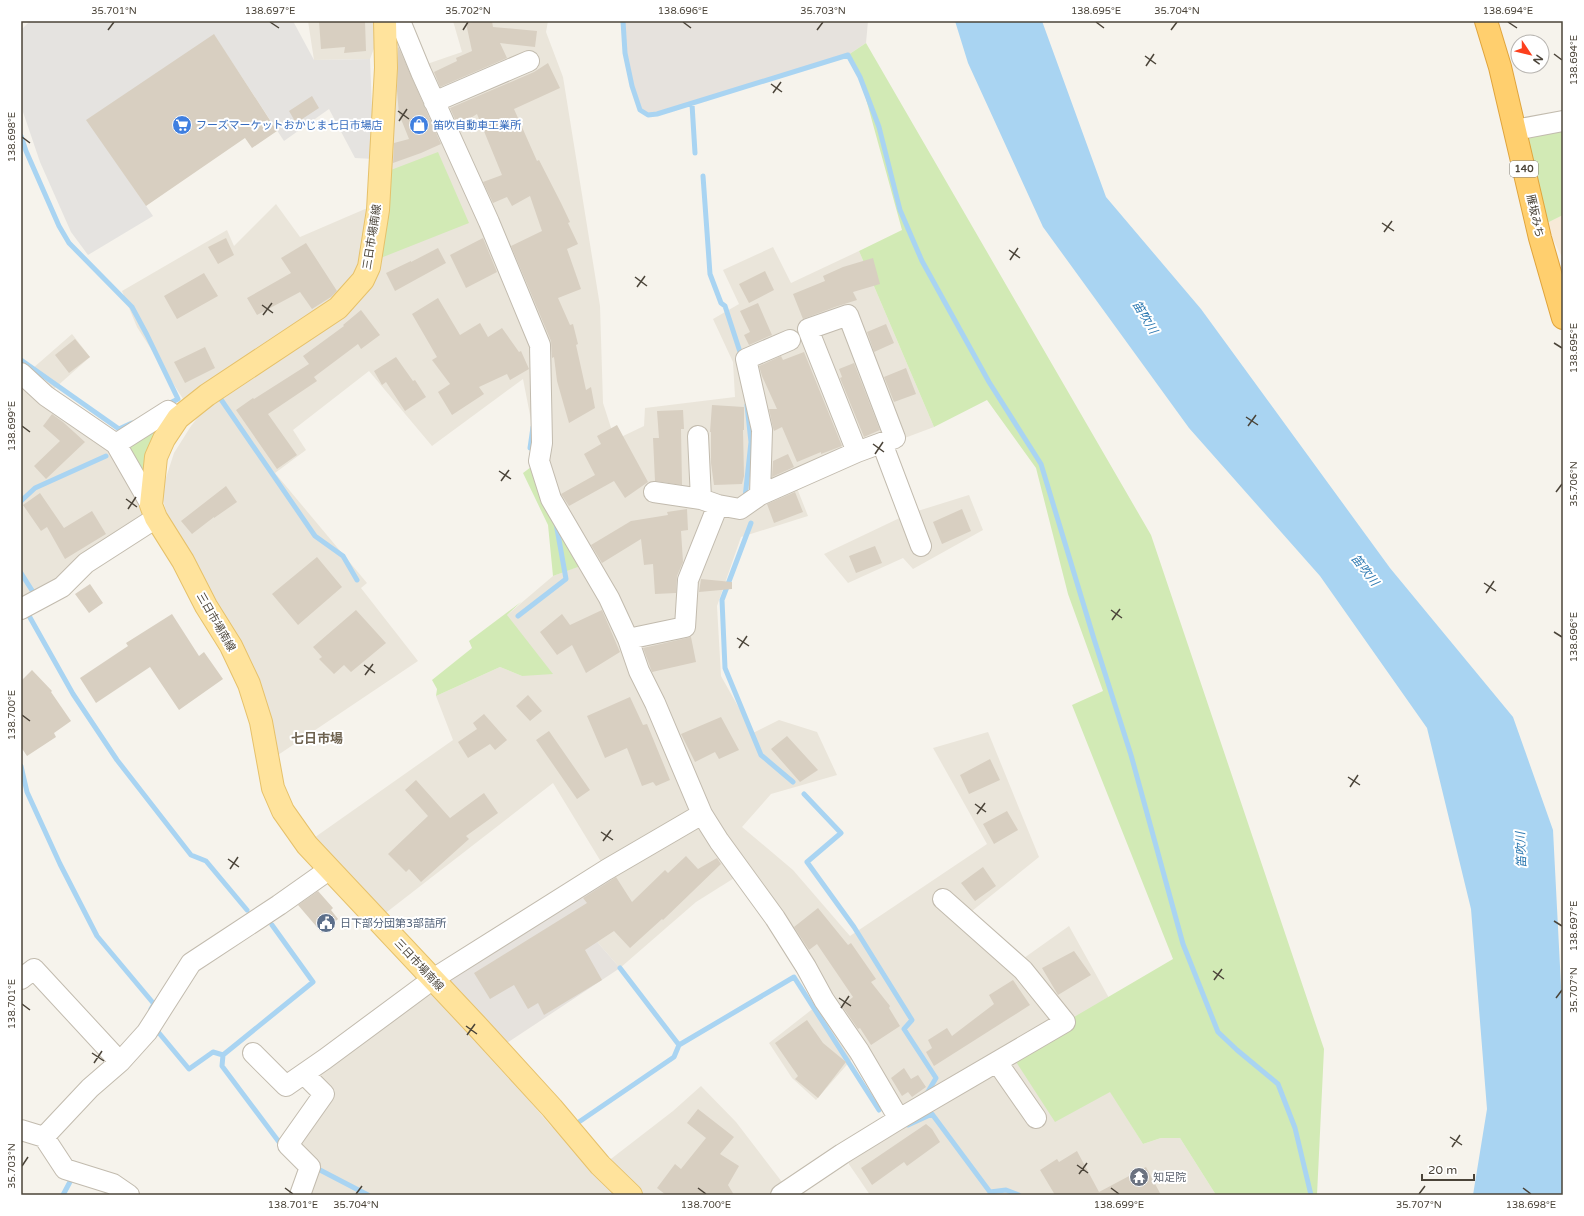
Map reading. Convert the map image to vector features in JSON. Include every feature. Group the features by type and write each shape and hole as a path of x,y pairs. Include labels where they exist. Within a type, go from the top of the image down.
{"highway":[{"name":"雁坂みち","path":"1486,21 1500,67 1540,238 1563,318"}],"main road":[{"name":"三日市場南線","path":"385,21 386,68 378,210 369,267 363,280 338,308 207,395 178,418 164,439 156,456 154,511 183,561 206,606 231,646 249,684 261,722 274,788 283,811 307,845 552,1108 600,1165 631,1195"}],"street":[{"path":"400,21 540,345 542,443 539,461 552,499 608,598 628,639 639,671 655,703 702,814 775,918 806,967 824,1000 860,1051 899,1119"},
{"path":"434,102 529,60"},
{"path":"1515,130 1563,125"},
{"path":"654,492 740,509 760,495 857,452 895,438 848,315 808,329 857,452"},
{"path":"760,495 762,430 746,359 790,340"},
{"path":"21,373 46,396 116,444 154,511 86,563 62,587 21,610"},
{"path":"116,444 168,411 178,418"},
{"path":"628,639 685,627 688,580 710,502 698,436"},
{"path":"882,443 921,546"},
{"path":"253,1053 286,1086 433,979 606,870 702,814"},
{"path":"44,1137 90,1088 120,1062 147,1032 191,963 279,905 330,869"},
{"path":"781,1195 842,1154 899,1119 1065,1022 1023,970 942,899"},
{"path":"21,979 34,969 120,1062"},
{"path":"997,1062 1036,1118"},
{"path":"300,1195 310,1168 288,1145 324,1094 304,1074"},
{"path":"21,1130 44,1137 65,1169 113,1184 129,1195"}],"shaded area":[{"path":"30,21 293,21 314,60 370,59 374,159 355,158 329,109 284,141 214,35 87,120 153,216 88,255 71,232 40,162 21,106 21,30"},
{"path":"308,21 380,21 381,30 370,59 314,60"},
{"path":"403,21 427,64 462,52 453,21 548,21 546,32 563,77 600,306 603,403 613,434 621,437 644,426 645,408 735,397 733,362 713,319 739,304 723,270 773,247 791,283 859,251 934,427 886,445 795,483 808,516 741,537 717,606 721,676 753,733 779,720 817,732 837,775 771,794 742,827 793,870 850,936 987,844 933,748 988,732 1039,857 967,915 1017,963 1069,926 1109,998 1110,1091 1143,1144 1161,1138 1180,1138 1216,1195 870,1195 842,1154 898,1119 859,1051 816,1100 792,1078 769,1043 824,1000 747,870 696,902 620,968 599,944 583,918 606,870 553,783 383,915 311,840 453,740 436,696 500,667 522,676 507,615 553,576 588,563 539,461 523,379 432,446 369,371 293,430 306,450 275,473 367,583 361,588 418,661 275,757 168,518 161,493 174,453 191,426 211,401 339,311 380,209"},
{"path":"623,21 868,21 866,43 848,55 657,114 648,115 640,110 632,86 625,53"},
{"path":"276,204 300,237 372,206 358,271 333,304 185,402 137,327 122,291 227,230 234,246"},
{"path":"1563,215 1563,259 1545,224"},
{"path":"72,334 90,357 46,396 109,447 145,516 124,534 21,601 21,373 24,376"},
{"path":"969,495 983,530 913,569 903,558 848,583 824,554 908,514"},
{"path":"606,870 616,894 583,918 599,944 620,968 504,1045 440,974"},
{"path":"430,984 551,1126 607,1162 673,1111 701,1086 736,1122 792,1195 300,1195 310,1167 288,1145 324,1094 304,1074"}],"green space":[{"path":"866,43 1151,535 1324,1049 1317,1195 1216,1195 1180,1138 1161,1138 1143,1144 1110,1092 1055,1122 1011,1054 1173,959 1072,705 1103,691 1068,594 1036,468 987,400 934,427 859,251 902,230 860,77 848,55"},
{"path":"1562,124 1563,215 1545,224 1527,132"},
{"path":"438,152 469,223 373,261 383,173"},
{"path":"162,415 148,479 123,439"},
{"path":"539,461 589,563 553,576 548,525 523,473"},
{"path":"521,602 507,615 553,674 522,676 500,667 436,696 437,689 432,680 472,648 469,641"}],"water":[{"name":"笛吹川","path":"955,21 1042,21 1106,197 1201,309 1390,568 1513,717 1553,830 1563,1025 1563,1195 1473,1195 1487,1109 1471,909 1427,728 1320,576 1189,428 1043,227 968,63"}],"building":[{"path":"319,21 365,21 366,51 344,53 345,47 321,49"},
{"path":"492,21 493,27 537,31 535,47 500,43 507,58 440,87 434,72 457,61 456,58 472,51 466,23"},
{"name":"フーズマーケットおかじま七日市場店","path":"214,34 277,131 252,148 245,138 146,206 86,120"},
{"path":"398,46 441,144 393,163 394,143 409,139 399,114 397,91"},
{"path":"548,63 560,88 514,109 537,161 539,160 561,203 578,244 567,249 581,289 558,298 570,325 573,324 586,390 591,387 595,408 569,423 557,381 554,357 552,358 551,341 511,246 542,231 530,196 512,206 507,197 493,203 483,182 502,175 477,114 458,126 450,108 534,72"},
{"path":"312,96 319,108 296,123 289,111"},
{"path":"226,238 234,255 218,264 208,247"},
{"path":"483,238 497,272 466,288 450,255"},
{"path":"306,243 337,291 331,297 312,309 300,292 257,315 247,298 291,273 281,258"},
{"path":"438,248 446,263 395,291 386,273"},
{"path":"873,258 880,284 853,292 857,300 803,319 793,294 825,281 823,276 843,267"},
{"path":"765,271 774,290 749,303 739,284"},
{"path":"204,273 218,296 177,319 164,296"},
{"path":"438,298 460,335 480,323 488,337 502,328 519,352 521,351 529,369 510,380 507,374 479,387 484,394 452,415 438,392 450,384 432,360 437,357 412,314"},
{"path":"758,303 772,335 749,345 744,335 750,332 740,311"},
{"path":"361,310 380,335 361,349 358,344 314,377 317,381 268,414 297,455 277,469 236,410 309,364 303,356 344,326 343,325"},
{"path":"886,324 894,343 874,352 867,332"},
{"path":"75,339 90,357 69,373 55,355"},
{"path":"205,347 215,368 185,383 174,362"},
{"path":"804,352 842,446 821,454 821,452 797,462 782,427 774,431 769,409 777,409 759,366 781,356 783,360"},
{"path":"396,357 413,381 415,380 426,397 405,411 386,382 382,385 374,371"},
{"path":"854,363 880,430 864,437 840,378 842,377 839,369"},
{"path":"906,368 916,394 894,402 884,377"},
{"path":"712,405 744,407 744,476 742,484 714,485 711,463 710,432"},
{"path":"683,410 684,429 681,429 682,485 655,481 653,438 659,438 657,411"},
{"path":"52,414 85,442 46,479 34,466 60,441 43,426"},
{"path":"617,425 648,482 625,498 614,481 569,506 561,494 595,475 584,454 601,444 597,436"},
{"path":"788,454 794,467 772,477 773,461"},
{"path":"226,486 237,502 192,534 181,521"},
{"path":"795,492 803,512 774,523 767,504"},
{"path":"40,493 64,528 92,511 106,534 65,559 47,527 41,531 23,505"},
{"path":"687,509 688,530 681,531 683,562 677,576 676,593 655,594 653,564 644,565 641,539 602,563 591,545 631,521 668,515 667,512"},
{"path":"962,509 971,531 942,544 933,522"},
{"path":"875,546 882,563 856,573 849,556"},
{"path":"317,557 342,587 298,625 272,594"},
{"path":"701,579 732,582 732,589 699,592"},
{"path":"90,584 103,603 89,613 75,594"},
{"path":"356,610 386,643 351,672 344,665 334,674 319,659 322,657 313,647"},
{"path":"602,610 620,652 586,673 572,645 557,655 540,632 562,614 570,625"},
{"path":"172,614 199,656 204,652 223,679 179,710 150,667 96,703 80,678 128,646 126,643"},
{"path":"691,637 696,662 652,672 643,648"},
{"path":"32,670 52,691 51,692 71,721 54,733 56,737 27,756 21,747 21,681"},
{"path":"528,695 542,711 530,721 516,706"},
{"path":"630,697 643,725 647,724 670,780 656,786 653,782 642,786 627,748 605,758 587,716"},
{"path":"484,714 507,740 495,750 490,744 468,758 458,742 477,729 473,723"},
{"path":"721,717 739,750 719,759 715,752 695,762 681,734"},
{"path":"549,731 590,790 577,799 536,740"},
{"path":"787,736 818,770 800,782 771,749"},
{"path":"990,759 1000,780 969,794 960,775"},
{"path":"416,780 450,818 484,793 498,813 466,836 469,839 421,882 409,869 406,872 388,854 428,816 405,790"},
{"path":"1007,811 1018,830 994,844 983,824"},
{"path":"686,856 698,869 717,858 721,864 663,920 662,919 630,948 614,931 585,950 602,980 544,1015 538,1003 528,1009 514,985 490,999 474,973 587,903 583,898 616,877 632,902 665,870 668,873"},
{"path":"983,867 996,886 975,901 961,883"},
{"path":"318,891 333,908 331,910 338,919 322,933 298,905"},
{"path":"818,908 848,945 851,943 876,979 871,982 890,1006 889,1008 900,1026 871,1045 860,1028 858,1029 842,1006 853,997 817,944 809,950 794,927"},
{"path":"1074,951 1091,975 1058,995 1042,968"},
{"path":"1013,980 1030,1005 934,1066 926,1052 932,1048 928,1040 947,1028 952,1036 994,1004 989,995"},
{"path":"807,1020 823,1043 846,1062 818,1098 795,1079 798,1076 775,1043"},
{"path":"904,1068 911,1079 918,1075 926,1087 912,1097 908,1092 902,1096 891,1078"},
{"path":"698,1109 734,1137 720,1154 739,1166 728,1185 734,1195 666,1195 657,1188 675,1164 681,1169 706,1138 687,1123"},
{"path":"926,1124 932,1129 940,1142 907,1166 904,1162 872,1185 861,1168"},
{"path":"1077,1151 1099,1192 1146,1167 1161,1195 1055,1195 1040,1170 1057,1159 1059,1162"}],"waterway":[{"path":"623,21 625,53 632,86 640,110 648,115 657,114 848,55 860,77 879,127 900,210 922,261 989,382 1041,464 1131,755 1183,944 1218,1032 1278,1084 1295,1128 1311,1195"},
{"path":"692,104 695,153"},
{"path":"21,136 26,151 59,226 69,243 132,307 178,399 166,405"},
{"path":"703,176 710,274 721,303 725,306 742,358"},
{"path":"21,360 119,429 132,423"},
{"path":"220,398 315,536 343,556 357,580"},
{"path":"745,498 751,442 747,405"},
{"path":"530,448 533,427"},
{"path":"21,501 35,488 106,456"},
{"path":"518,616 566,579 556,523"},
{"path":"751,523 722,600 725,668 761,755 793,782"},
{"path":"21,573 33,592"},
{"path":"28,614 73,694 117,760 191,855 206,861 247,910"},
{"path":"21,766 27,792 60,864 97,936 154,1004 151,1009"},
{"path":"804,794 841,833 807,862 854,927 912,1020 904,1029 936,1078 926,1095"},
{"path":"223,1055 313,982 272,925"},
{"path":"620,968 679,1045 794,977 879,1110"},
{"path":"159,1033 189,1069 213,1052 223,1055 222,1066 282,1146"},
{"path":"573,1126 674,1057 679,1045"},
{"path":"908,1125 932,1114 990,1192 1006,1190 1019,1195"},
{"path":"320,1170 368,1195"},
{"path":"63,1195 72,1178"}],"place":[{"name":"フーズマーケットおかじま七日市場店","path":"182,125"},
{"name":"笛吹自動車工業所","path":"419,125"},
{"name":"日下部分団第3部詰所","path":"326,923"},
{"name":"知足院","path":"1139,1177"}],"district":[{"name":"七日市場","path":"317,739"}]}
